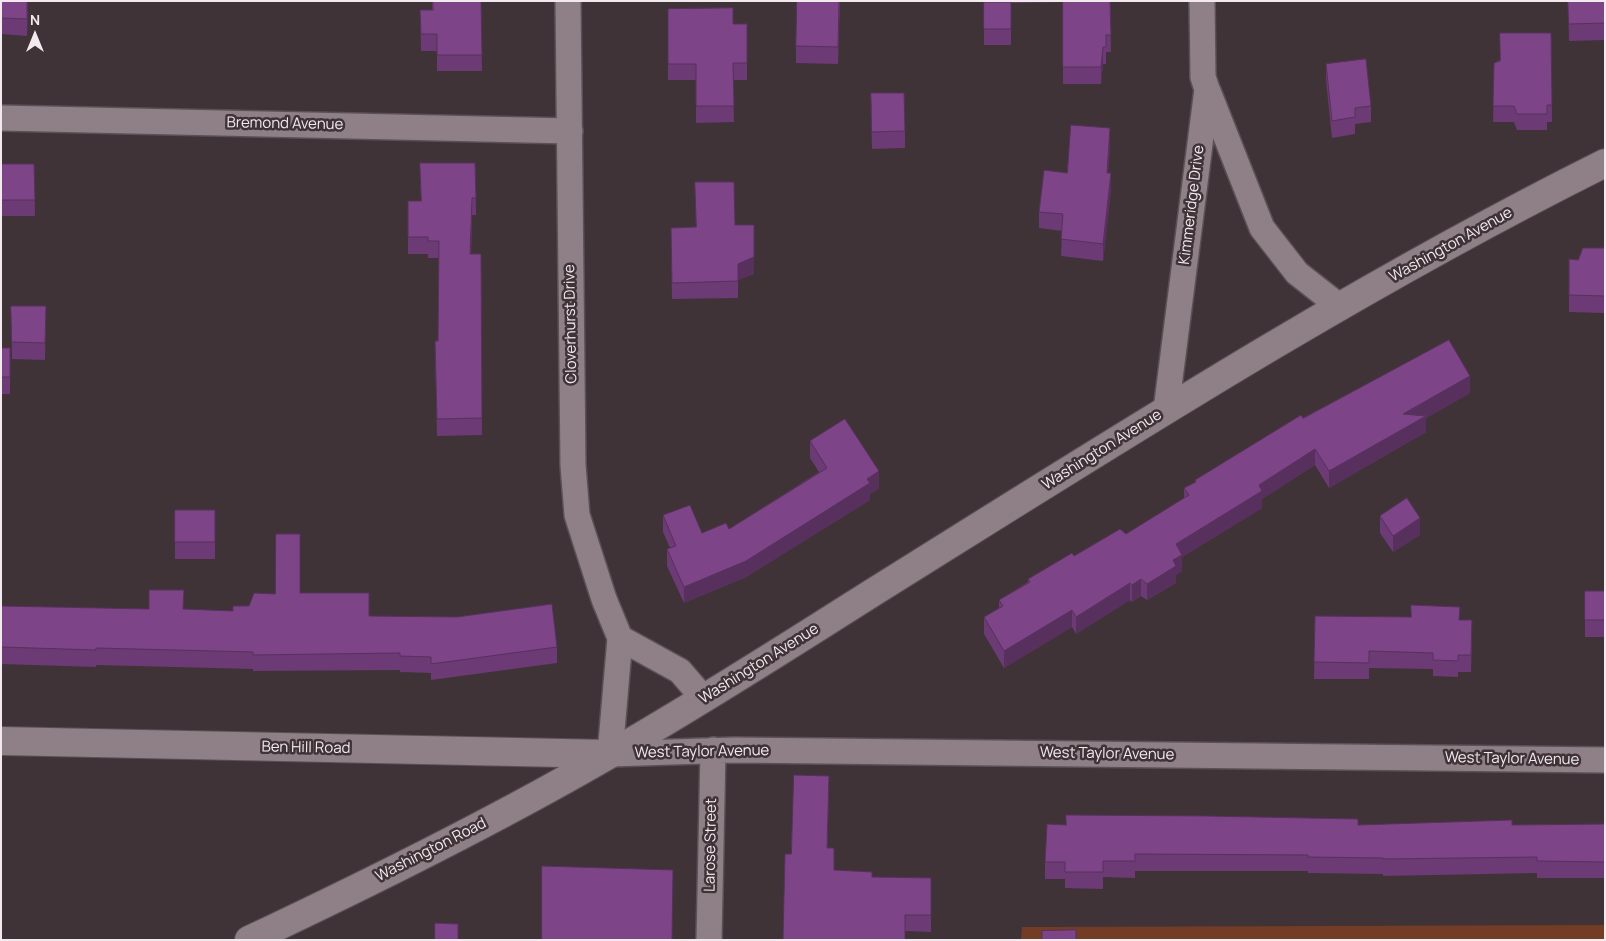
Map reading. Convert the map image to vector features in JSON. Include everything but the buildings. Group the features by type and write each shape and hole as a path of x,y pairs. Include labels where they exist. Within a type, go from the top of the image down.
{"street":[{"name":"Cloverhurst Drive","path":"568,1 573,465 577,515 604,599 620,638 610,754"},
{"name":"Kimmeridge Drive","path":"1166,410 1207,89 1203,77 1202,1"},
{"path":"1207,89 1262,228 1297,273 1339,306"},
{"name":"Bremond Avenue","path":"1,118 570,131"},
{"name":"Washington Avenue","path":"610,754 704,699 1166,410 1339,306 1605,163"},
{"path":"620,638 680,671 704,699"},
{"name":"Ben Hill Road","path":"1,741 610,754"},
{"name":"West Taylor Avenue","path":"610,754 713,750 1605,760"},
{"name":"Larose Street","path":"709,940 713,750"},
{"name":"Washington Road","path":"256,938 435,849 610,754"}],"shaded area":[{"path":"1605,925 1605,940 1021,940 1022,927"}]}
